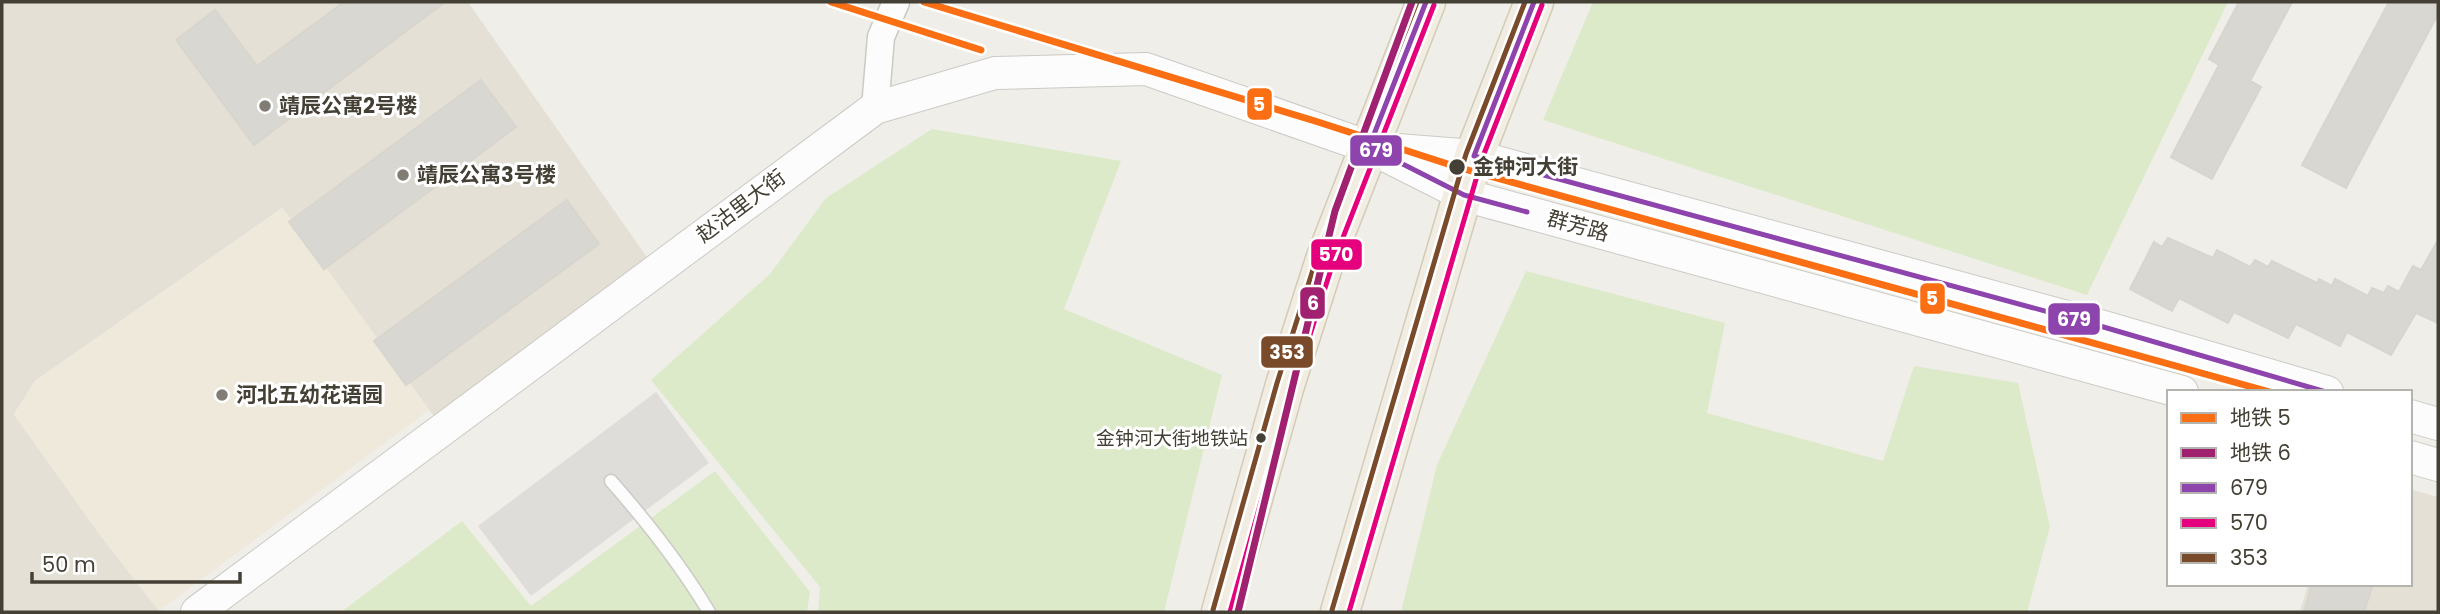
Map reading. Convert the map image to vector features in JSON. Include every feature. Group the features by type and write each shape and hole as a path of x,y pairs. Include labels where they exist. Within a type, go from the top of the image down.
{"main road":[{"path":"1221,612 1285,385 1317,285 1426,2"},
{"path":"1340,612 1474,156 1534,2"}],"street":[{"path":"875,108 881,37 897,2"},
{"name":"赵沽里大街","path":"197,612 875,108 995,73 1146,69 1370,148"},
{"name":"群芳路","path":"1370,148 1474,156 2100,326 2320,390"},
{"name":"群芳路","path":"1370,148 1464,195 2175,390"},
{"path":"2412,417 2438,424"},
{"path":"2412,458 2438,465"}],"lane":[{"path":"611,481 683,571 709,612"}],"shaded area":[{"path":"2,2 468,2 651,263 438,422 282,208 35,381 14,414 100,535 159,611 2,612"},
{"name":"河北五幼花语园","path":"283,208 429,410 159,611 100,535 14,415 35,381"},
{"path":"656,392 709,463 531,596 478,526"},
{"path":"2412,490 2438,497 2438,612 2300,612 2307,586 2412,586"}],"green space":[{"path":"1593,2 2228,2 2087,295 1543,120"},
{"path":"932,129 1121,161 1064,309 1222,375 1164,612 818,612 820,587 651,380 770,274 826,198"},
{"path":"1526,271 1725,323 1707,413 1883,461 1914,366 2018,383 2050,527 2027,612 1401,612 1437,465"},
{"path":"715,471 810,592 807,612 341,612 462,521 531,606"}],"building":[{"name":"靖辰公寓2号楼","path":"344,2 445,2 254,145 176,40 215,10 257,66"},
{"path":"2239,2 2292,2 2250,81 2261,87 2212,179 2171,157 2219,65 2209,59"},
{"path":"2389,2 2438,2 2438,14 2346,188 2302,165"},
{"name":"靖辰公寓3号楼","path":"481,80 516,127 324,269 289,222"},
{"path":"567,200 599,244 406,385 374,341"},
{"path":"2168,238 2213,258 2217,250 2250,267 2255,260 2268,267 2272,261 2317,283 2319,279 2332,286 2335,279 2368,296 2372,288 2384,293 2388,286 2399,292 2413,266 2421,270 2438,240 2438,323 2416,313 2391,355 2347,332 2340,346 2296,324 2288,338 2234,312 2228,323 2179,298 2172,311 2130,289 2154,242 2162,247"},
{"path":"2311,586 2372,586 2364,612 2304,612"}],"metro line":[{"name":"5","path":"831,2 981,50"},
{"name":"5","path":"924,2 1457,167 2263,390"},
{"name":"6","path":"1238,612 1335,211 1412,2"}],"transit line":[{"name":"353","path":"1213,610 1277,383 1317,257 1417,2"},
{"name":"679","path":"1426,2 1369,147 1464,195 1527,212"},
{"name":"353","path":"1332,610 1466,154 1525,2"},
{"name":"679","path":"1534,2 1474,156 2100,326 2319,390"},
{"name":"570","path":"1230,612 1293,388 1333,263 1434,5"},
{"name":"570","path":"1349,612 1482,159 1542,5"}],"place":[{"name":"靖辰公寓2号楼","path":"265,106"},
{"name":"金钟河大街","path":"1457,167"},
{"name":"靖辰公寓3号楼","path":"403,175"},
{"name":"河北五幼花语园","path":"222,395"},
{"name":"金钟河大街地铁站","path":"1261,438"}]}
